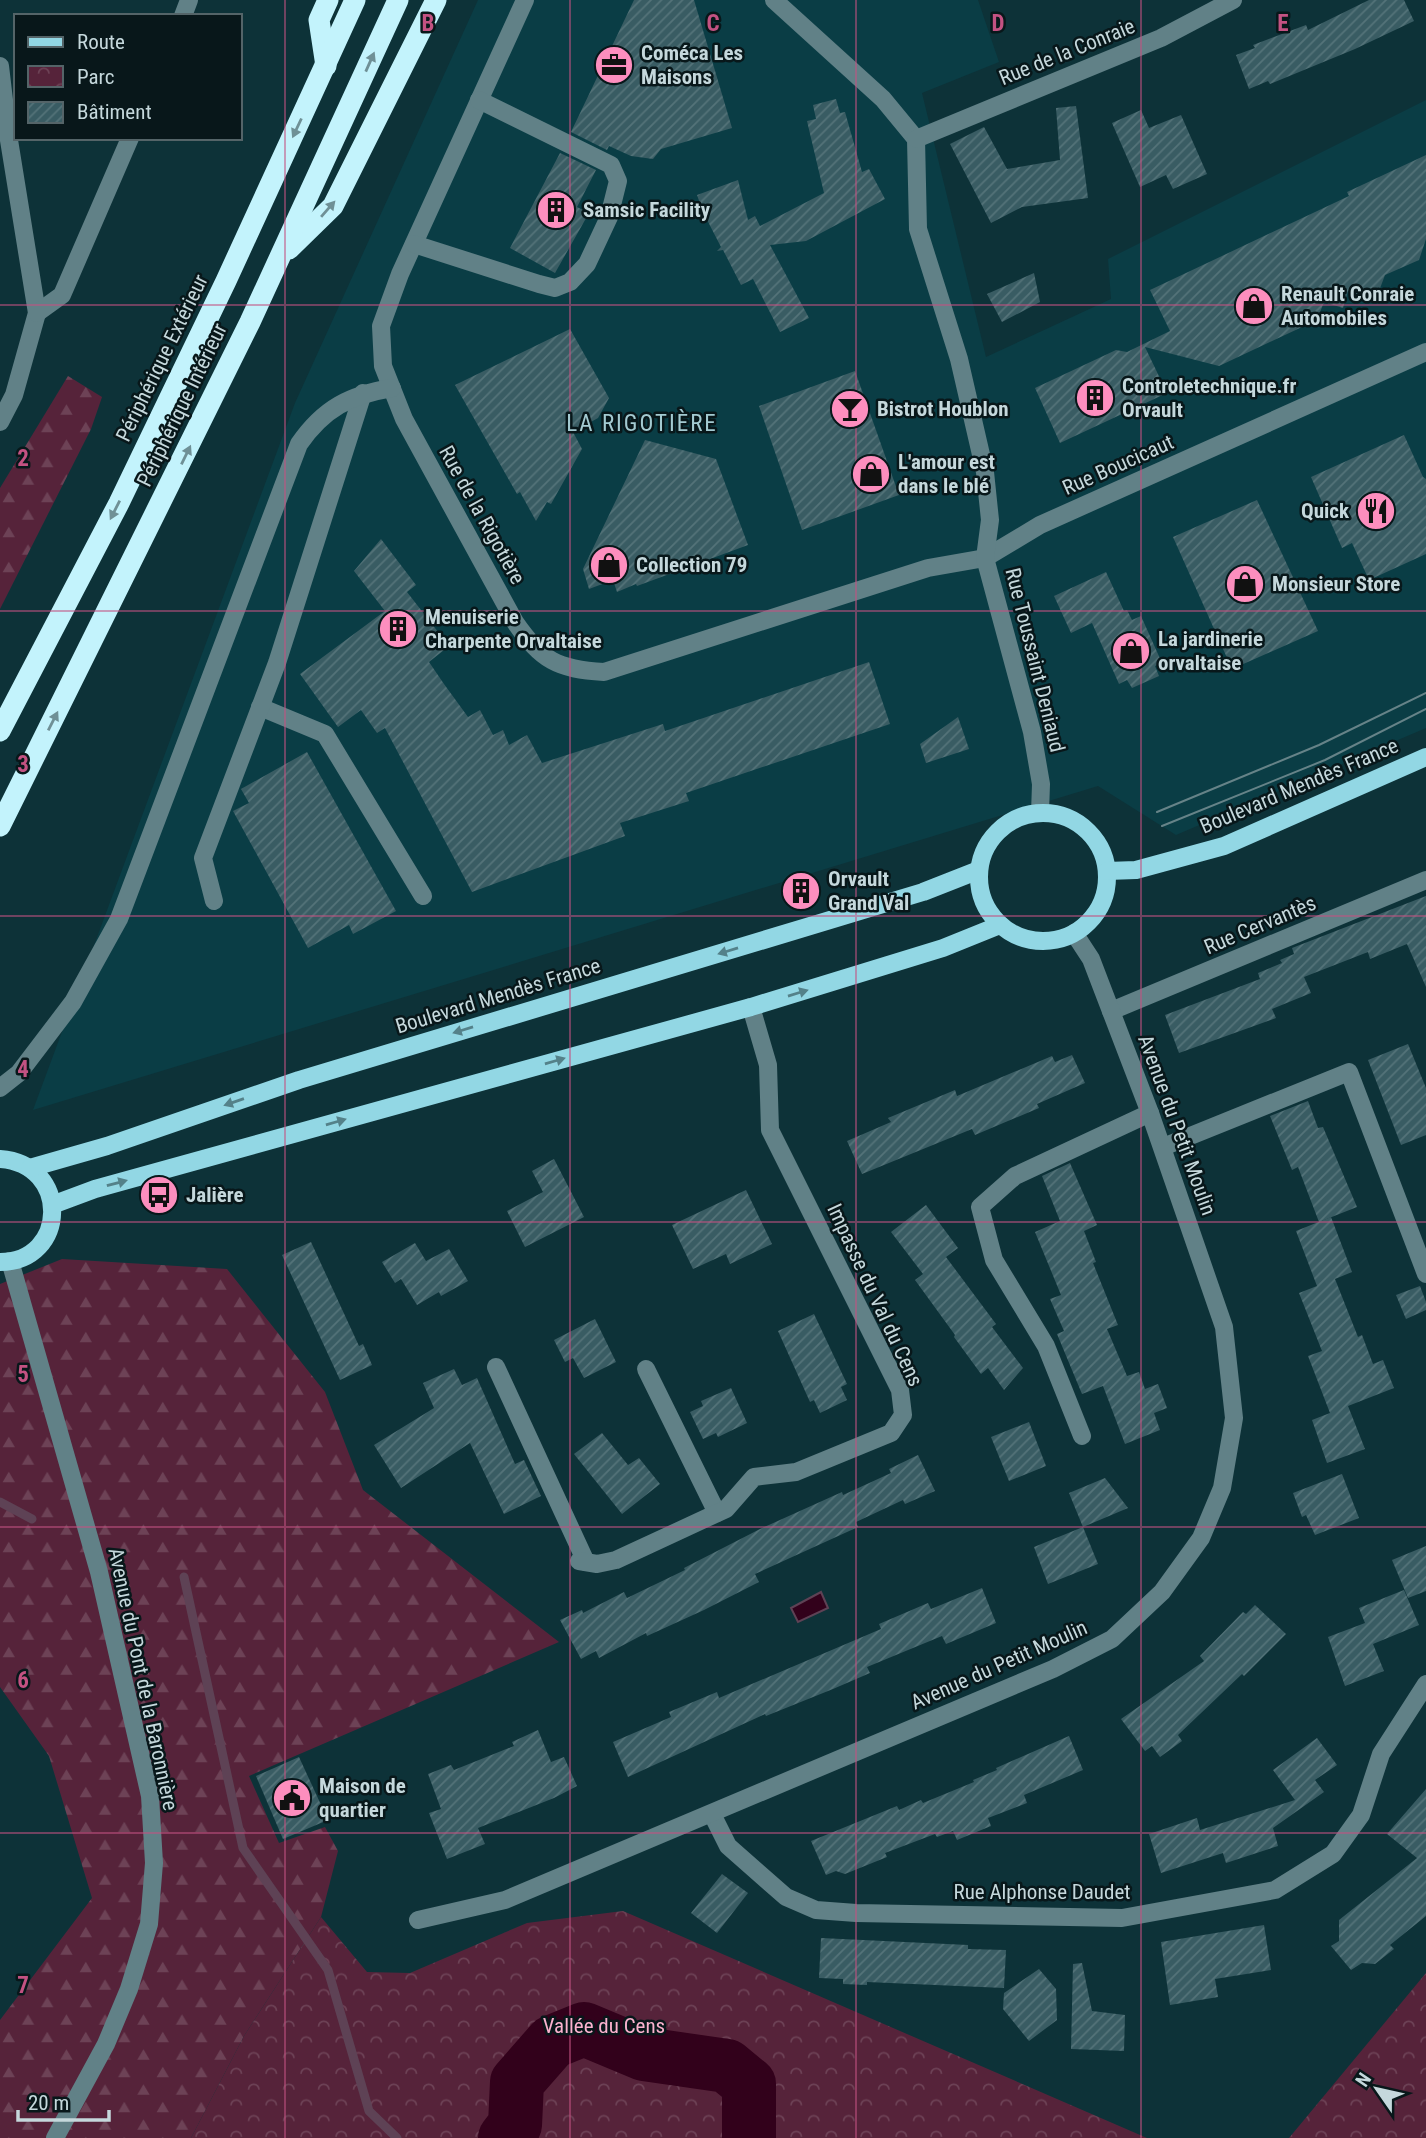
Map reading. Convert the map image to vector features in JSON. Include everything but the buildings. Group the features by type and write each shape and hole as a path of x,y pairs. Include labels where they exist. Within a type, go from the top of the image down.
{"highway":[{"path":"326,66 319,20 328,0"},
{"name":"Périphérique Extérieur","path":"0,731 125,491 226,281 355,0"},
{"name":"Périphérique Intérieur","path":"0,826 177,472 280,258 398,0"},
{"path":"280,258 333,206 436,0"}],"main road":[{"name":"Boulevard Mendès France","path":"1107,871 1136,870 1224,846 1426,757"},
{"path":"1040,813 1058,814 1083,825 1102,850 1107,871 1106,890 1100,907 1089,922 1058,940 1023,938 1000,925 982,896 979,870 989,842 1003,827 1020,817 1040,813"},
{"name":"Boulevard Mendès France","path":"30,1168 107,1146 299,1080 923,892 979,870"},
{"path":"52,1205 95,1189 751,1007 943,948 1000,925"},
{"path":"0,1159 14,1161 30,1168 44,1182 52,1205 51,1224 42,1242 24,1257 5,1262"}],"street":[{"name":"Rue de la Rigotière","path":"525,0 414,244 381,326 383,366 404,419 515,622 533,647 553,663 577,671 604,672 928,568 985,558"},
{"path":"774,0 883,99 916,139"},
{"name":"Rue de la Conraie","path":"916,139 1161,38 1233,0"},
{"path":"0,66 8,134 37,313 14,395 0,422"},
{"path":"414,244 472,265 555,288 570,282 587,264 609,217 618,181 611,165 479,100"},
{"name":"Rue Toussaint Deniaud","path":"916,139 918,229 959,359 985,472 990,520 985,558 1032,732 1041,784 1040,813"},
{"path":"37,313 62,295 129,140"},
{"name":"Rue Boucicaut","path":"985,558 1040,526 1426,352"},
{"path":"0,1088 19,1073 73,1002 119,919 299,444 326,413 363,393 393,388"},
{"path":"214,901 204,858 281,650 363,393"},
{"path":"260,707 325,734 424,896"},
{"name":"Rue Cervantès","path":"1111,1011 1426,880"},
{"name":"Avenue du Petit Moulin","path":"418,1920 505,1900 1053,1669 1112,1639 1162,1592 1201,1538 1223,1488 1234,1419 1224,1327 1163,1147 1091,959 1074,933"},
{"name":"Impasse du Val du Cens","path":"496,1367 583,1562 597,1564 616,1560 726,1509 754,1477 796,1472 891,1433 903,1415 900,1390 770,1130 768,1065 751,1007"},
{"path":"1163,1147 1349,1072 1426,1274"},
{"path":"1082,1436 1046,1346 994,1260 980,1207 1015,1176 1150,1113"},
{"path":"1408,1224 1426,1217"},
{"name":"Avenue du Pont de la Baronnière","path":"5,1262 102,1585 150,1796 154,1863 149,1924 129,1989 106,2045 55,2138"},
{"path":"646,1369 717,1513"},
{"name":"Rue Alphonse Daudet","path":"712,1814 728,1846 786,1897 816,1910 1122,1918 1197,1906 1275,1890 1333,1854 1361,1815 1381,1754 1426,1684"}],"shaded area":[{"path":"478,0 978,0 999,62 922,93 986,357 1111,299 1108,259 1426,100 1426,728 1176,835 1098,786 33,1110 295,403"},
{"path":"821,1592 828,1608 798,1622 791,1608"}],"green space":[{"path":"68,376 102,397 91,429 0,609 0,488"},
{"path":"62,1259 227,1269 325,1392 363,1490 559,1642 249,1776 279,1843 325,1827 338,1851 321,1917 244,2036 191,2138 0,2138 0,2020 92,1898 49,1756 0,1687 0,1284"},
{"name":"Vallée du Cens","path":"623,1911 1147,2138 191,2138 244,2036 321,1917 367,1972 410,1973 527,1923"},
{"path":"1426,1973 1426,2138 1289,2138"}],"waterway":[{"path":"0,1502 32,1519"},
{"path":"184,1577 243,1848 328,1970 369,2111 397,2138"},
{"path":"505,2138 515,2125 517,2082 552,2042 584,2029 644,2054 727,2066 749,2084 749,2138"}],"tram line":[{"path":"1157,812 1319,745 1426,693"},
{"path":"1162,826 1325,760 1426,709"}],"place":[{"name":"Coméca Les Maisons","path":"614,65"},
{"name":"Samsic Facility","path":"556,210"},
{"name":"Renault Conraie Automobiles","path":"1254,306"},
{"name":"Controletechnique.fr Orvault","path":"1095,398"},
{"name":"Bistrot Houblon","path":"850,409"},
{"name":"L'amour est dans le blé","path":"871,474"},
{"name":"Quick","path":"1376,511"},
{"name":"Collection 79","path":"609,565"},
{"name":"Monsieur Store","path":"1245,584"},
{"name":"Menuiserie Charpente Orvaltaise","path":"398,629"},
{"name":"La jardinerie orvaltaise","path":"1131,651"},
{"name":"Orvault Grand Val","path":"801,891"},
{"name":"Jalière","path":"159,1195"},
{"name":"Maison de quartier","path":"292,1798"}],"district":[{"name":"LA RIGOTIÈRE","path":"642,423"}]}
